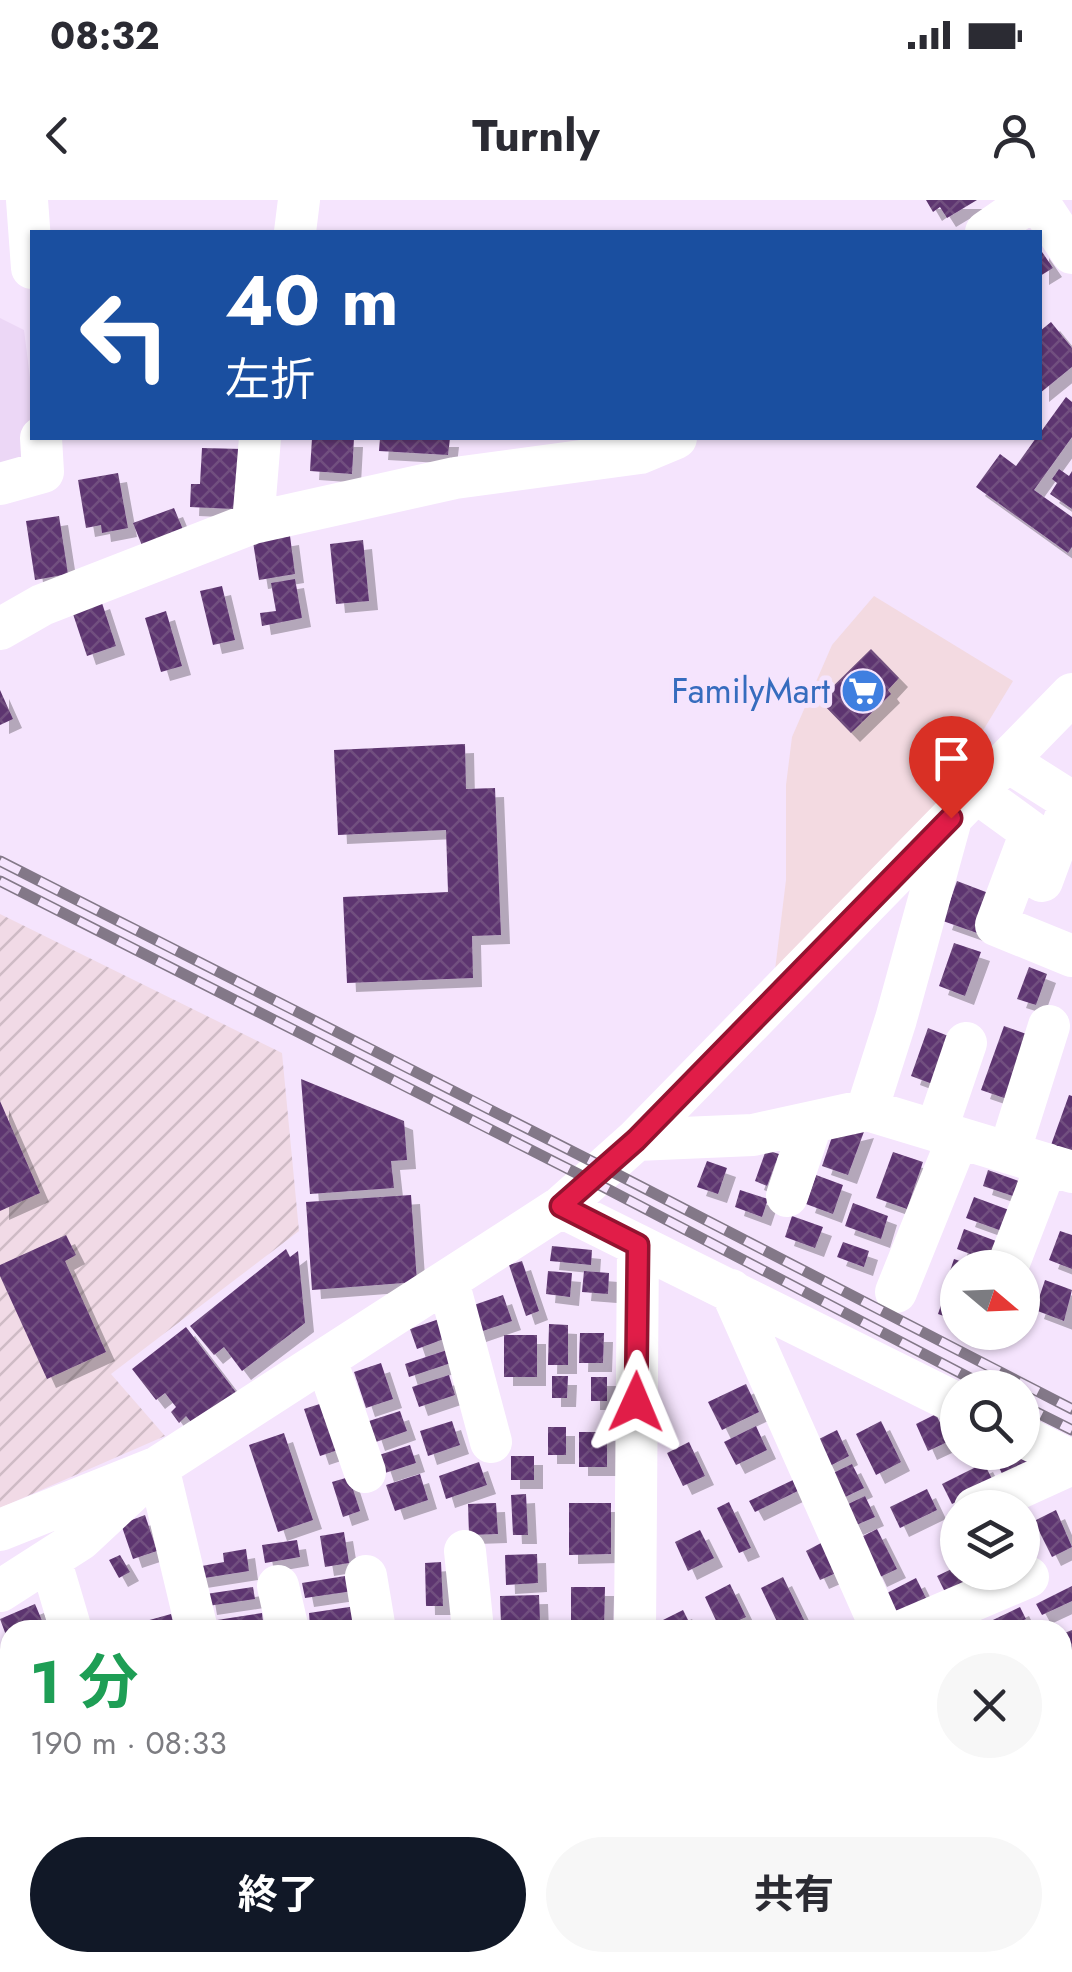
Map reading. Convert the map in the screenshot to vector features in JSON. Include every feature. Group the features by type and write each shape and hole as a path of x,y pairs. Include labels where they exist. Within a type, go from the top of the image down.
{"street":[{"path":"27,200 30,241"},
{"path":"295,230 299,200"},
{"path":"989,230 1034,200 1069,257"},
{"path":"0,484 42,472 41,440"},
{"path":"253,522 260,440"},
{"path":"0,629 42,605 253,522 455,478 640,453 671,440"},
{"path":"0,1591 81,1539 158,1467 561,1206 636,1140 1072,694"},
{"path":"1007,761 1071,802 1032,909"},
{"path":"964,805 1031,832 996,925 1072,956"},
{"path":"867,1110 964,805"},
{"path":"1013,1250 1043,1163 1049,1026"},
{"path":"896,1292 947,1134 966,1043"},
{"path":"636,1140 753,1135 867,1110 1043,1163"},
{"path":"788,1196 812,1122"},
{"path":"561,1206 940,1395"},
{"path":"636,1620 638,1245"},
{"path":"448,1281 491,1442"},
{"path":"731,1290 878,1620"},
{"path":"326,1360 364,1472"},
{"path":"1040,1446 1072,1463"},
{"path":"1014,1490 1072,1463"},
{"path":"0,1530 158,1467"},
{"path":"158,1467 195,1620"},
{"path":"465,1550 472,1620"},
{"path":"50,1559 68,1620"},
{"path":"366,1576 373,1620"},
{"path":"278,1586 286,1620"},
{"path":"921,1620 972,1590"}],"shaded area":[{"path":"0,318 24,330 30,378 30,440 36,440 0,484"},
{"path":"874,596 1013,681 973,747 955,794 775,970 786,880 786,785 792,737 832,645"},
{"path":"0,914 282,1053 299,1231 111,1374 165,1436 0,1508"}],"building":[{"path":"926,200 977,200 947,218 940,207 933,212"},
{"path":"1042,252 1053,268 1042,275"},
{"path":"1051,322 1072,348 1072,367 1042,391 1042,329"},
{"path":"1066,397 1072,402 1072,437 1034,490 1072,517 1072,547 1068,553 976,487 1000,454 1016,466 1035,440 1042,440 1042,430"},
{"path":"312,440 354,440 352,474 310,471"},
{"path":"380,440 450,440 448,455 379,451"},
{"path":"202,448 243,449 234,509 190,507 191,484 200,484"},
{"path":"1059,469 1069,476 1072,471 1072,509 1050,494 1057,483 1052,479"},
{"path":"118,473 128,528 102,533 101,525 86,528 78,480"},
{"path":"174,508 184,532 143,548 133,523"},
{"path":"59,516 68,574 35,580 26,521"},
{"path":"290,536 295,574 259,580 253,542"},
{"path":"363,540 369,601 336,604 330,544"},
{"path":"295,579 302,618 262,626 260,613 276,611 271,583"},
{"path":"222,586 235,640 213,645 200,591"},
{"path":"101,600 116,646 87,656 72,611"},
{"path":"166,611 182,666 161,672 145,618"},
{"path":"871,649 899,678 888,690 891,694 851,733 819,700"},
{"path":"0,690 13,719 0,725"},
{"path":"465,744 466,789 495,788 501,935 472,936 473,978 347,983 343,897 448,892 446,830 338,835 334,750"},
{"path":"957,881 991,894 977,933 943,921"},
{"path":"954,943 981,952 965,996 939,986"},
{"path":"1029,967 1047,974 1036,1005 1017,999"},
{"path":"1004,1026 1032,1036 1010,1100 981,1090"},
{"path":"928,1028 956,1039 938,1086 911,1076"},
{"path":"301,1079 404,1121 407,1160 391,1161 394,1188 310,1194"},
{"path":"1069,1095 1072,1096 1072,1152 1051,1145"},
{"path":"0,1101 40,1193 0,1211"},
{"path":"865,1129 848,1175 822,1166 832,1137"},
{"path":"766,1150 779,1154 767,1186 755,1181"},
{"path":"893,1152 923,1162 907,1209 876,1198"},
{"path":"707,1161 727,1168 718,1194 697,1187"},
{"path":"988,1170 1024,1183 1019,1198 983,1186"},
{"path":"816,1175 843,1185 833,1214 806,1204"},
{"path":"740,1190 768,1199 762,1217 735,1207"},
{"path":"411,1195 417,1282 312,1290 306,1202"},
{"path":"974,1197 1009,1210 1002,1231 966,1218"},
{"path":"853,1203 888,1216 881,1239 845,1226"},
{"path":"792,1216 823,1227 815,1248 785,1237"},
{"path":"964,1229 996,1241 993,1250 957,1249"},
{"path":"1060,1231 1072,1235 1072,1269 1049,1260"},
{"path":"66,1235 76,1255 65,1261 106,1352 47,1379 0,1276 0,1265"},
{"path":"843,1242 869,1251 864,1267 837,1257"},
{"path":"552,1246 592,1250 591,1265 550,1261"},
{"path":"286,1249 290,1257 298,1251 305,1323 242,1371 224,1347 214,1355 190,1326"},
{"path":"522,1261 539,1311 526,1316 509,1265"},
{"path":"548,1271 572,1273 570,1297 546,1294"},
{"path":"584,1271 609,1273 608,1294 582,1292"},
{"path":"1045,1280 1072,1290 1064,1321 1040,1312"},
{"path":"503,1295 512,1321 477,1333 468,1307"},
{"path":"445,1317 452,1336 417,1349 410,1329"},
{"path":"549,1324 568,1325 568,1365 548,1365"},
{"path":"186,1327 238,1395 191,1422 186,1416 179,1423 171,1412 176,1407 165,1393 156,1400 132,1369"},
{"path":"580,1333 604,1333 603,1363 579,1363"},
{"path":"504,1335 537,1335 537,1377 504,1377"},
{"path":"450,1349 454,1362 409,1377 405,1364"},
{"path":"381,1363 393,1399 366,1408 354,1372"},
{"path":"449,1375 455,1395 419,1407 412,1387"},
{"path":"552,1376 568,1376 567,1398 552,1398"},
{"path":"591,1377 607,1377 607,1401 591,1401"},
{"path":"746,1384 759,1412 722,1430 708,1402"},
{"path":"329,1401 344,1448 320,1456 304,1409"},
{"path":"400,1411 407,1431 376,1442 369,1421"},
{"path":"936,1414 940,1445 928,1451 916,1424"},
{"path":"452,1421 460,1445 428,1456 420,1431"},
{"path":"881,1421 901,1462 876,1475 856,1434"},
{"path":"756,1426 767,1450 736,1465 724,1442"},
{"path":"548,1427 566,1427 566,1455 548,1455"},
{"path":"837,1430 849,1456 828,1467 815,1441"},
{"path":"579,1432 607,1432 607,1467 579,1467"},
{"path":"284,1433 313,1520 278,1532 249,1445"},
{"path":"689,1442 705,1476 683,1486 667,1453"},
{"path":"410,1445 416,1463 385,1473 379,1455"},
{"path":"511,1456 534,1456 534,1480 511,1480"},
{"path":"479,1462 487,1485 446,1499 439,1476"},
{"path":"852,1464 864,1488 841,1499 829,1475"},
{"path":"970,1470 988,1470 994,1483 980,1490 945,1490 942,1484"},
{"path":"1000,1470 1031,1470 1006,1482"},
{"path":"420,1474 428,1500 395,1511 386,1485"},
{"path":"349,1477 360,1511 343,1517 332,1482"},
{"path":"793,1480 798,1491 755,1512 749,1501"},
{"path":"927,1489 937,1510 900,1528 890,1507"},
{"path":"526,1494 528,1535 513,1535 511,1495"},
{"path":"865,1496 875,1517 854,1526 844,1506"},
{"path":"729,1502 751,1548 739,1553 717,1508"},
{"path":"496,1503 498,1534 469,1535 468,1504"},
{"path":"569,1503 611,1503 611,1554 569,1555"},
{"path":"1056,1510 1072,1547 1052,1557 1040,1533 1040,1518"},
{"path":"145,1515 157,1551 133,1559 121,1524"},
{"path":"877,1529 897,1569 878,1578 859,1538"},
{"path":"700,1530 714,1558 688,1571 675,1542"},
{"path":"344,1532 349,1563 325,1567 320,1536"},
{"path":"297,1540 300,1557 265,1563 262,1545"},
{"path":"821,1543 836,1573 820,1580 806,1551"},
{"path":"246,1549 249,1571 198,1579 196,1567 224,1562 223,1553"},
{"path":"537,1554 538,1583 506,1585 505,1555"},
{"path":"120,1555 130,1572 119,1578 109,1560"},
{"path":"441,1562 443,1606 426,1606 425,1563"},
{"path":"351,1575 353,1591 305,1598 302,1583"},
{"path":"783,1577 804,1620 776,1620 761,1588"},
{"path":"916,1578 930,1606 897,1620 885,1594"},
{"path":"730,1584 746,1617 716,1620 705,1597"},
{"path":"1072,1586 1072,1601 1042,1615 1036,1604"},
{"path":"253,1587 255,1599 208,1606 206,1594"},
{"path":"571,1587 605,1587 604,1620 571,1620"},
{"path":"944,1590 964,1590 948,1598"},
{"path":"539,1595 540,1620 501,1620 500,1596"},
{"path":"35,1604 42,1620 0,1620"},
{"path":"356,1606 358,1619 310,1620 309,1613"},
{"path":"1020,1607 1026,1619 1024,1620 993,1620"},
{"path":"683,1610 688,1620 663,1620"},
{"path":"262,1613 263,1620 217,1620"},
{"path":"171,1614 172,1620 150,1620"}],"railway":[{"path":"0,861 1072,1409"},
{"path":"0,881 954,1370"},
{"path":"1040,1414 1072,1430"}],"place":[{"name":"FamilyMart","path":"863,691"}],"route":[{"path":"636,1402 638,1245 561,1206 636,1140 951,818"}]}
